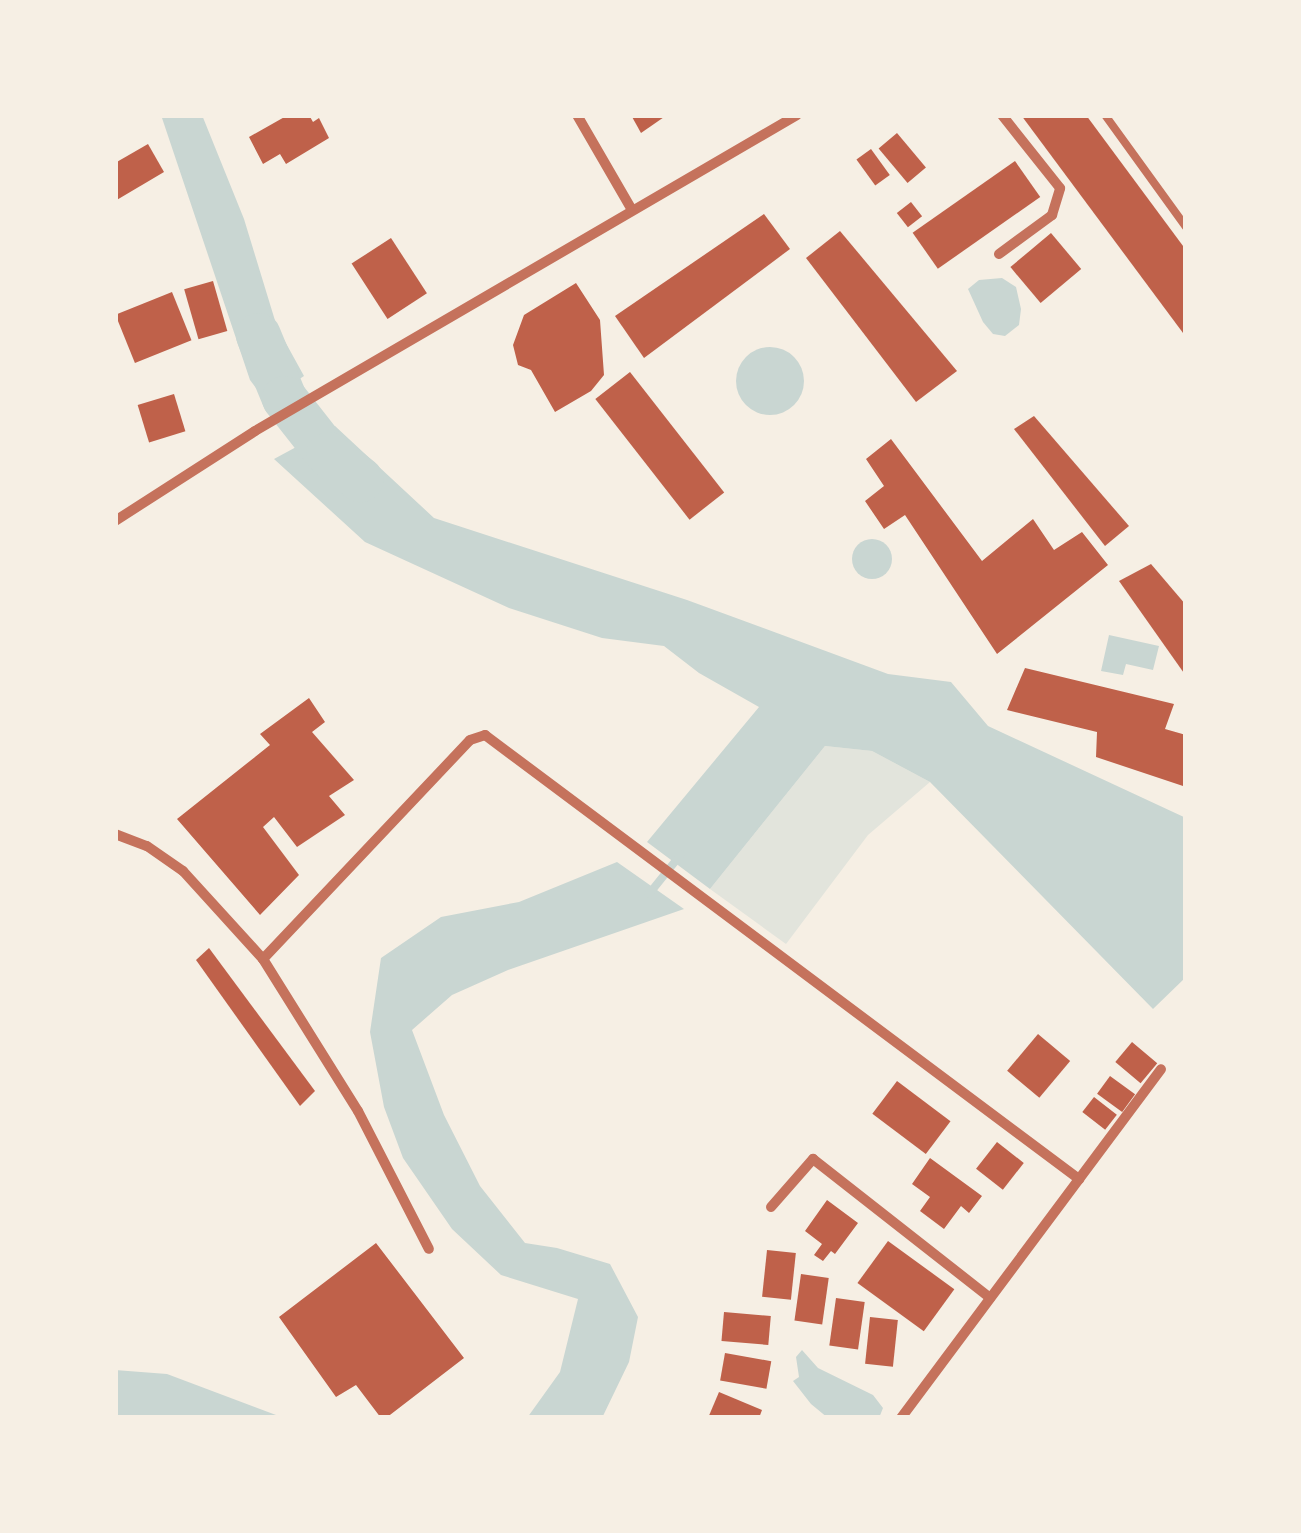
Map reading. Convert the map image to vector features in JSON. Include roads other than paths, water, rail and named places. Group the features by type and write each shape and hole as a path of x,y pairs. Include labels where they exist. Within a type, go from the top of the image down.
{"street":[{"path":"577,115 632,210"},
{"path":"115,521 255,431 797,115"},
{"path":"999,254 1052,215 1060,188 1002,115"},
{"path":"263,959 478,736 495,739 1079,1179"},
{"path":"115,834 147,846 182,871 263,959 358,1111 429,1249"},
{"path":"901,1418 1160,1070"},
{"path":"771,1207 813,1159 990,1298"}],"lane":[{"path":"1104,115 1186,227"}],"waterway":[{"path":"258,335 284,398 328,454 360,479"},
{"path":"649,894 681,854"}]}
